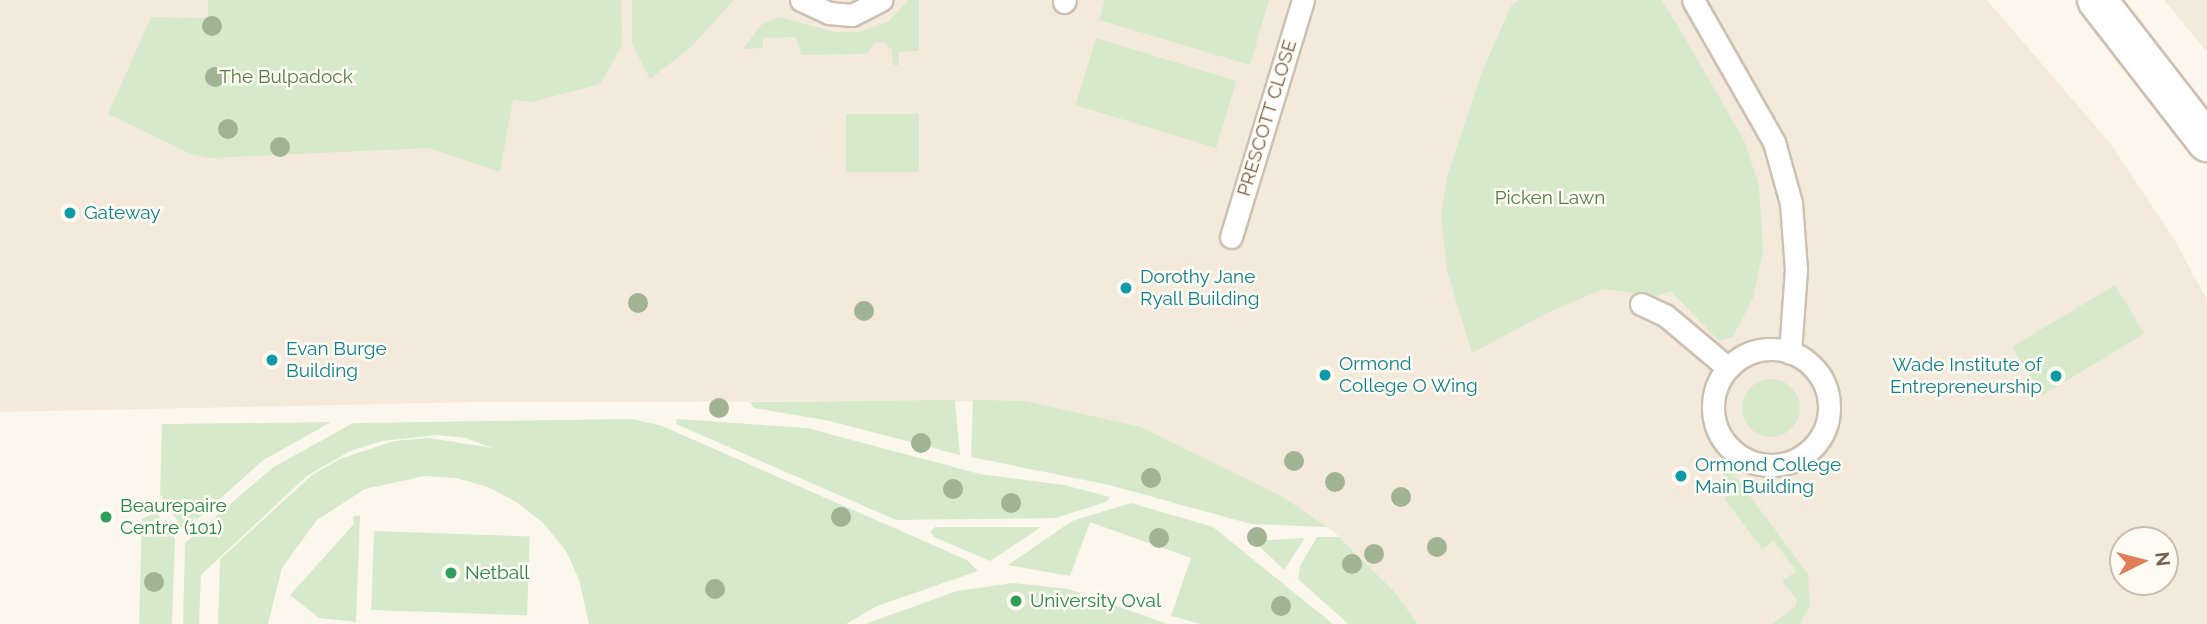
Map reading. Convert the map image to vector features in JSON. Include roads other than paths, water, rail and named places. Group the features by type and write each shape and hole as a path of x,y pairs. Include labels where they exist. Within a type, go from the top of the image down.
{"main road":[{"path":"2098,0 2207,142"}],"lane":[{"path":"801,0 829,13 852,15 881,0"},
{"name":"PRESCOTT CLOSE","path":"1231,237 1303,0"},
{"path":"1693,0 1774,142 1791,203 1796,269 1790,353"},
{"path":"1641,304 1665,315 1728,368"},
{"path":"1762,349 1790,353 1815,369 1829,404 1818,441 1788,464 1750,462 1721,438 1713,402 1728,368 1743,355 1762,349"}],"place":[{"name":"Gateway","path":"70,213"},
{"name":"Dorothy Jane Ryall Building","path":"1126,288"},
{"name":"Evan Burge Building","path":"272,360"},
{"name":"Ormond College O Wing","path":"1325,375"},
{"name":"Wade Institute of Entrepreneurship","path":"2056,376"},
{"name":"Ormond College Main Building","path":"1681,476"},
{"name":"Beaurepaire Centre (101)","path":"106,517"},
{"name":"Netball","path":"451,573"},
{"name":"University Oval","path":"1016,601"}],"park label":[{"name":"The Bulpadock","path":"286,77"},
{"name":"Picken Lawn","path":"1550,198"}]}
